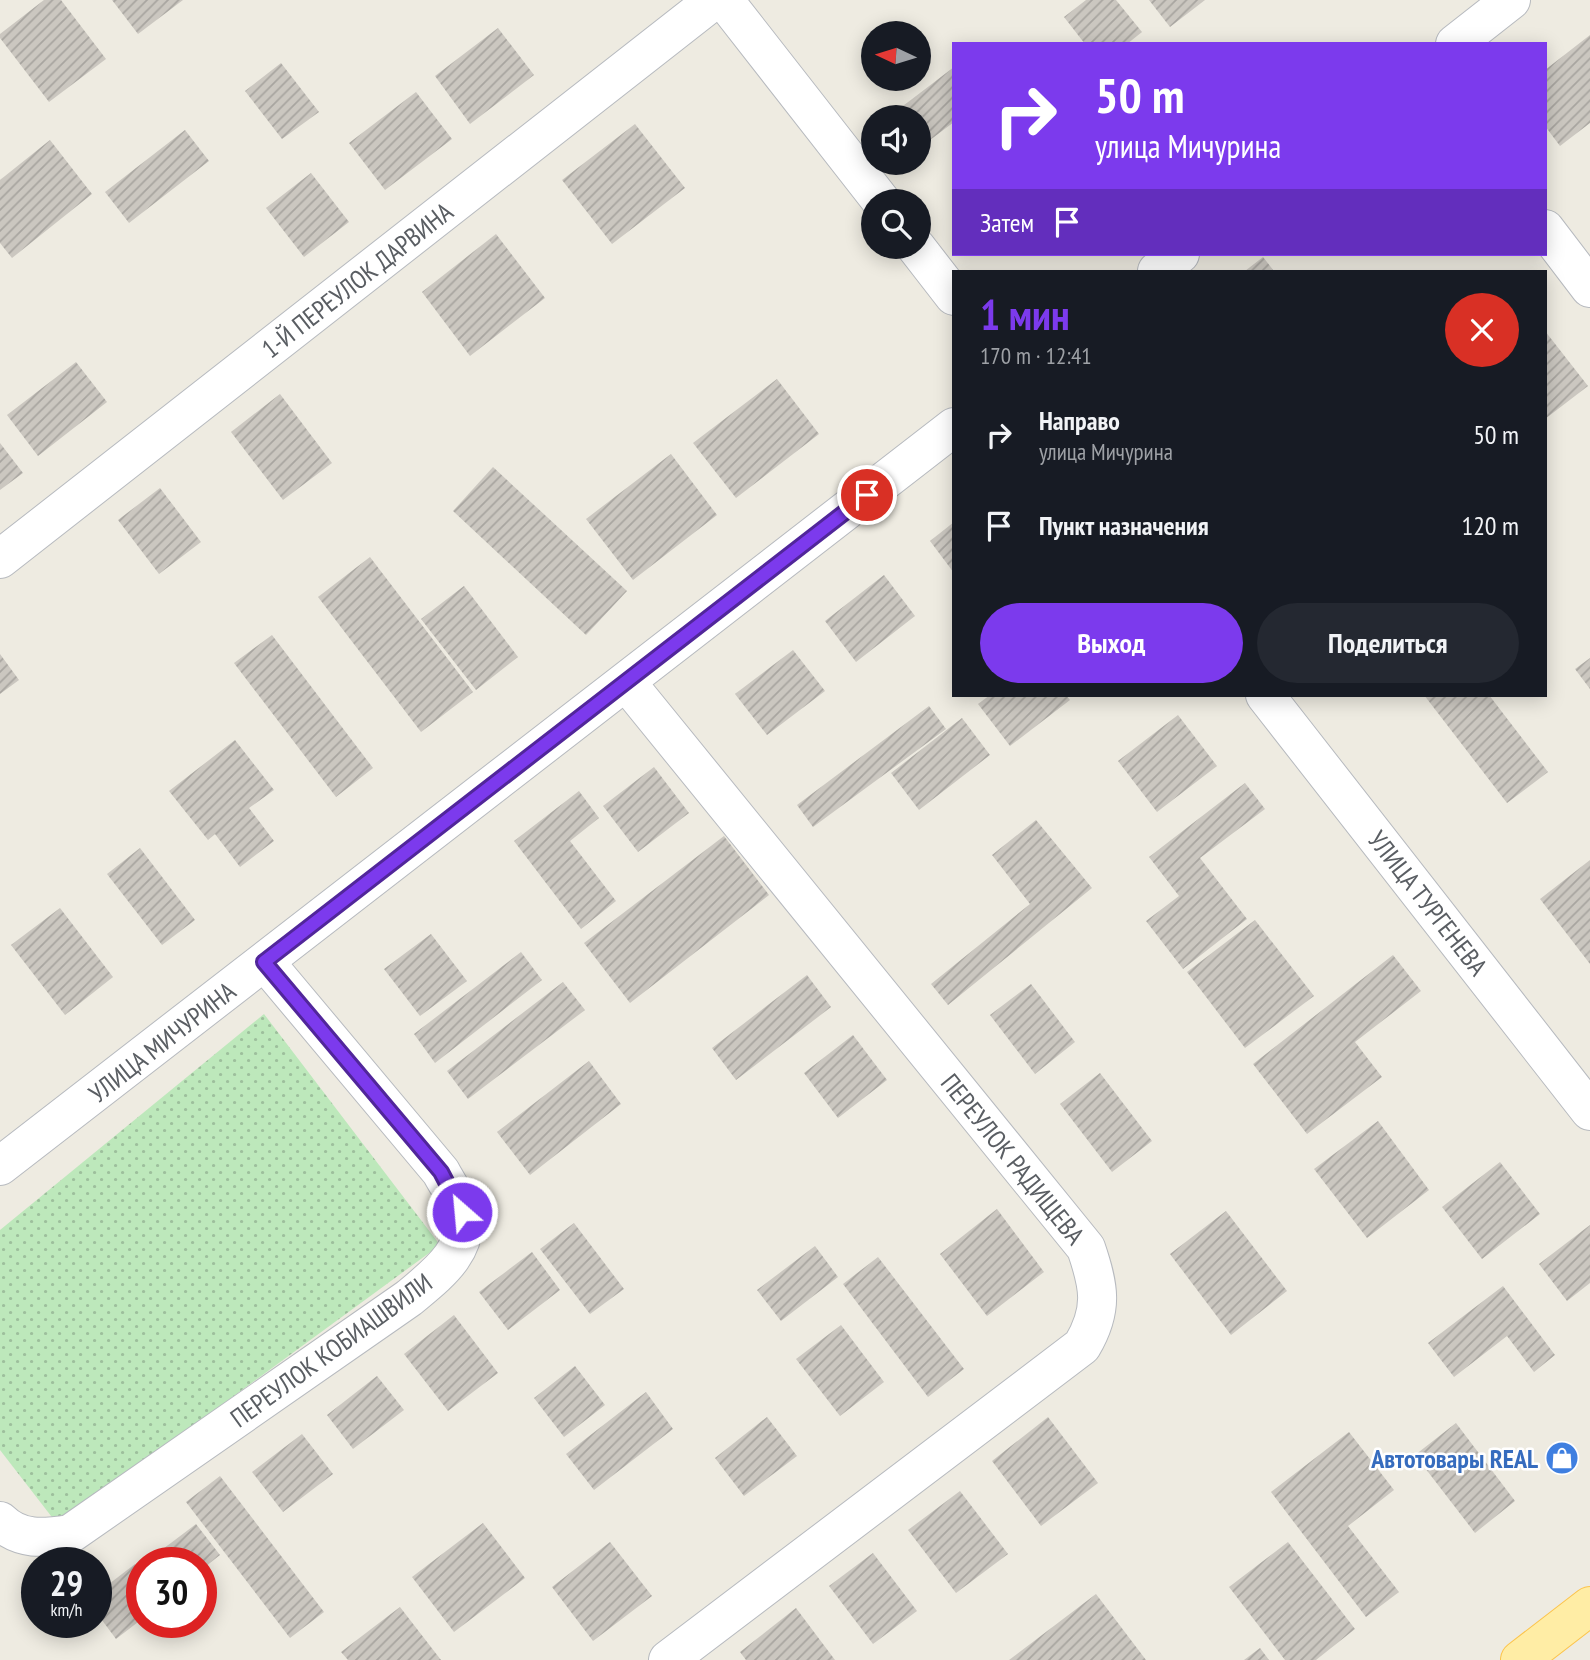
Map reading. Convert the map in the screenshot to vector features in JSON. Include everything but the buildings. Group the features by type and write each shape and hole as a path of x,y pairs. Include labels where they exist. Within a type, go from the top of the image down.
{"main road":[{"path":"1520,1660 1590,1606"}],"street":[{"name":"1-Й ПЕРЕУЛОК ДАРВИНА","path":"0,559 714,0"},
{"path":"724,0 871,189"},
{"path":"1458,42 1511,0"},
{"path":"1547,232 1590,288"},
{"path":"1158,270 1177,256"},
{"path":"925,259 952,293"},
{"name":"УЛИЦА МИЧУРИНА","path":"0,1166 952,429"},
{"name":"ПЕРЕУЛОК РАДИЩЕВА","path":"627,682 1086,1248 1096,1276 1098,1300 1094,1326 1082,1346 667,1660"},
{"name":"УЛИЦА ТУРГЕНЕВА","path":"1267,697 1590,1111"},
{"name":"ПЕРЕУЛОК КОБИАШВИЛИ","path":"0,1521 9,1530 38,1539 70,1534 409,1298 435,1276 460,1249 462,1212 441,1172 264,962"}],"green space":[{"path":"264,1014 440,1245 58,1525 0,1450 0,1230"}],"place":[{"name":"Автотовары REAL","path":"1562,1458"}],"route":[{"path":"462,1212 441,1172 264,962 867,495"}]}
